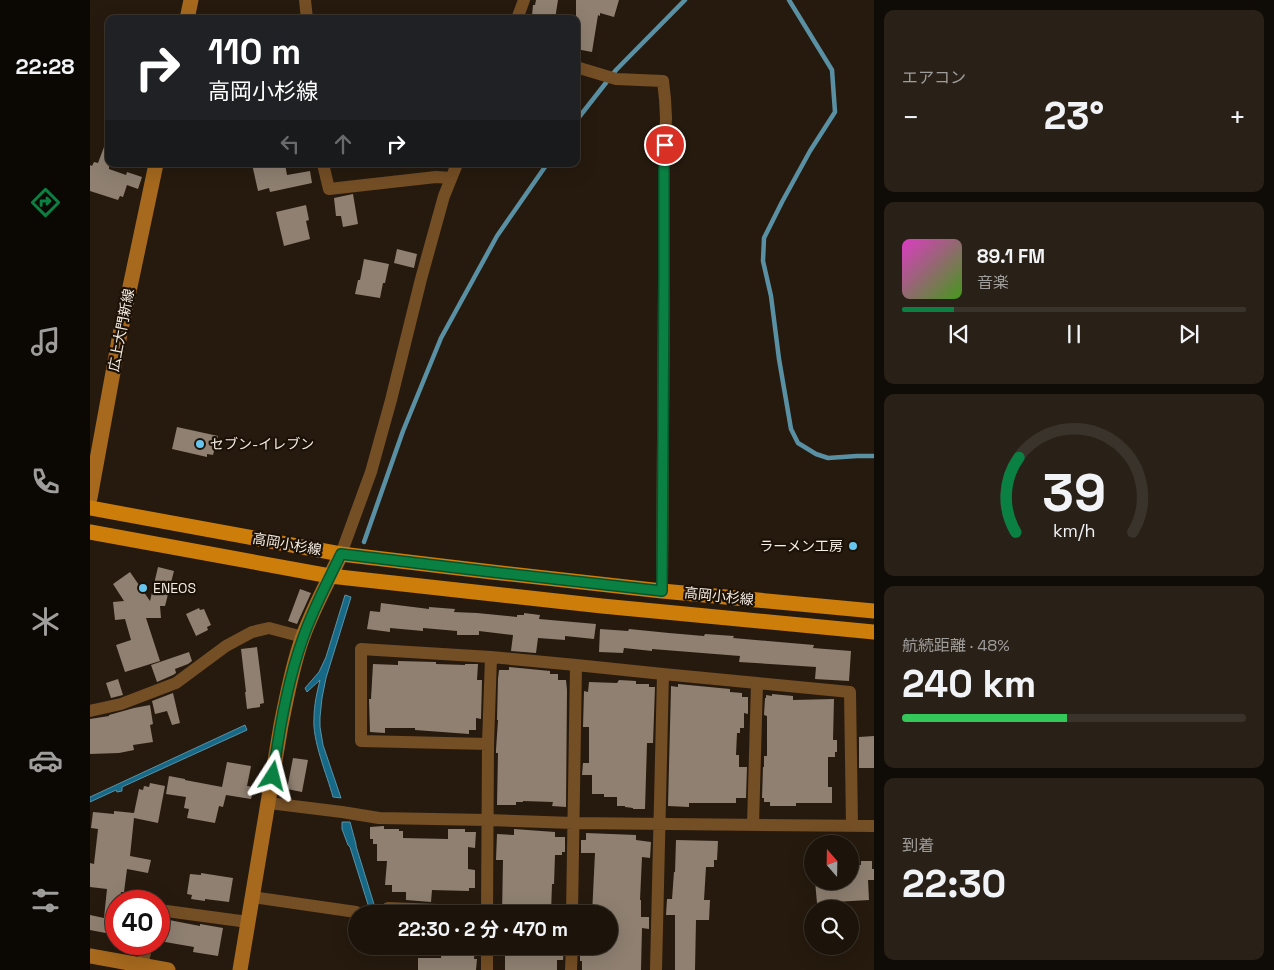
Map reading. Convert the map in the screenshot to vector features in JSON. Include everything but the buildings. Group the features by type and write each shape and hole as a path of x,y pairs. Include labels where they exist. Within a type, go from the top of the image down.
{"main road":[{"name":"高岡小杉線","path":"90,508 341,554 662,591 874,611"},
{"name":"高岡小杉線","path":"90,532 330,576 602,606 874,632"}],"street":[{"path":"188,15 191,0"},
{"path":"305,0 307,15"},
{"path":"518,15 524,0"},
{"path":"580,68 616,79 663,81 666,118 664,157 662,591"},
{"name":"広上大門新線","path":"90,498 120,334 155,167"},
{"path":"324,167 329,189 436,177 451,178"},
{"path":"240,970 279,735 289,686 303,637 341,554 371,472 444,196 456,167"},
{"path":"90,711 121,704 176,683 226,646 252,632 270,628 303,637"},
{"path":"488,744 361,741 361,649 491,657 850,692 852,825"},
{"path":"487,905 488,744 491,657"},
{"path":"572,905 576,665"},
{"path":"656,970 663,674"},
{"path":"753,825 757,684"},
{"path":"269,803 379,818 573,823 874,826"},
{"path":"252,897 348,911"},
{"path":"170,911 248,922"},
{"path":"142,966 144,955"},
{"path":"487,955 487,970"},
{"path":"571,970 572,955"},
{"path":"90,956 168,970"}],"water":[{"path":"345,595 351,597 326,678 320,717 323,745 341,798 333,797 315,737 315,708 320,680 307,692 305,688 319,672 326,657"},
{"path":"245,725 247,730 122,787 122,791 117,792 116,790 90,802 90,797"},
{"path":"342,822 350,822 374,905 368,905 350,847 342,829"}],"waterway":[{"path":"580,116 616,70 685,0"},
{"path":"789,0 832,70 835,112 810,151 764,238 763,261 771,296 791,429 798,443 816,454 828,458 874,456"},
{"path":"364,542 403,431 441,338 497,236 545,167"}],"place":[{"name":"セブン-イレブン","path":"200,444"},
{"name":"ラーメン工房","path":"853,546"},
{"name":"ENEOS","path":"143,588"}],"route":[{"path":"273,776 281,726 295,662 303,637 341,554 662,591 665,145"}]}
